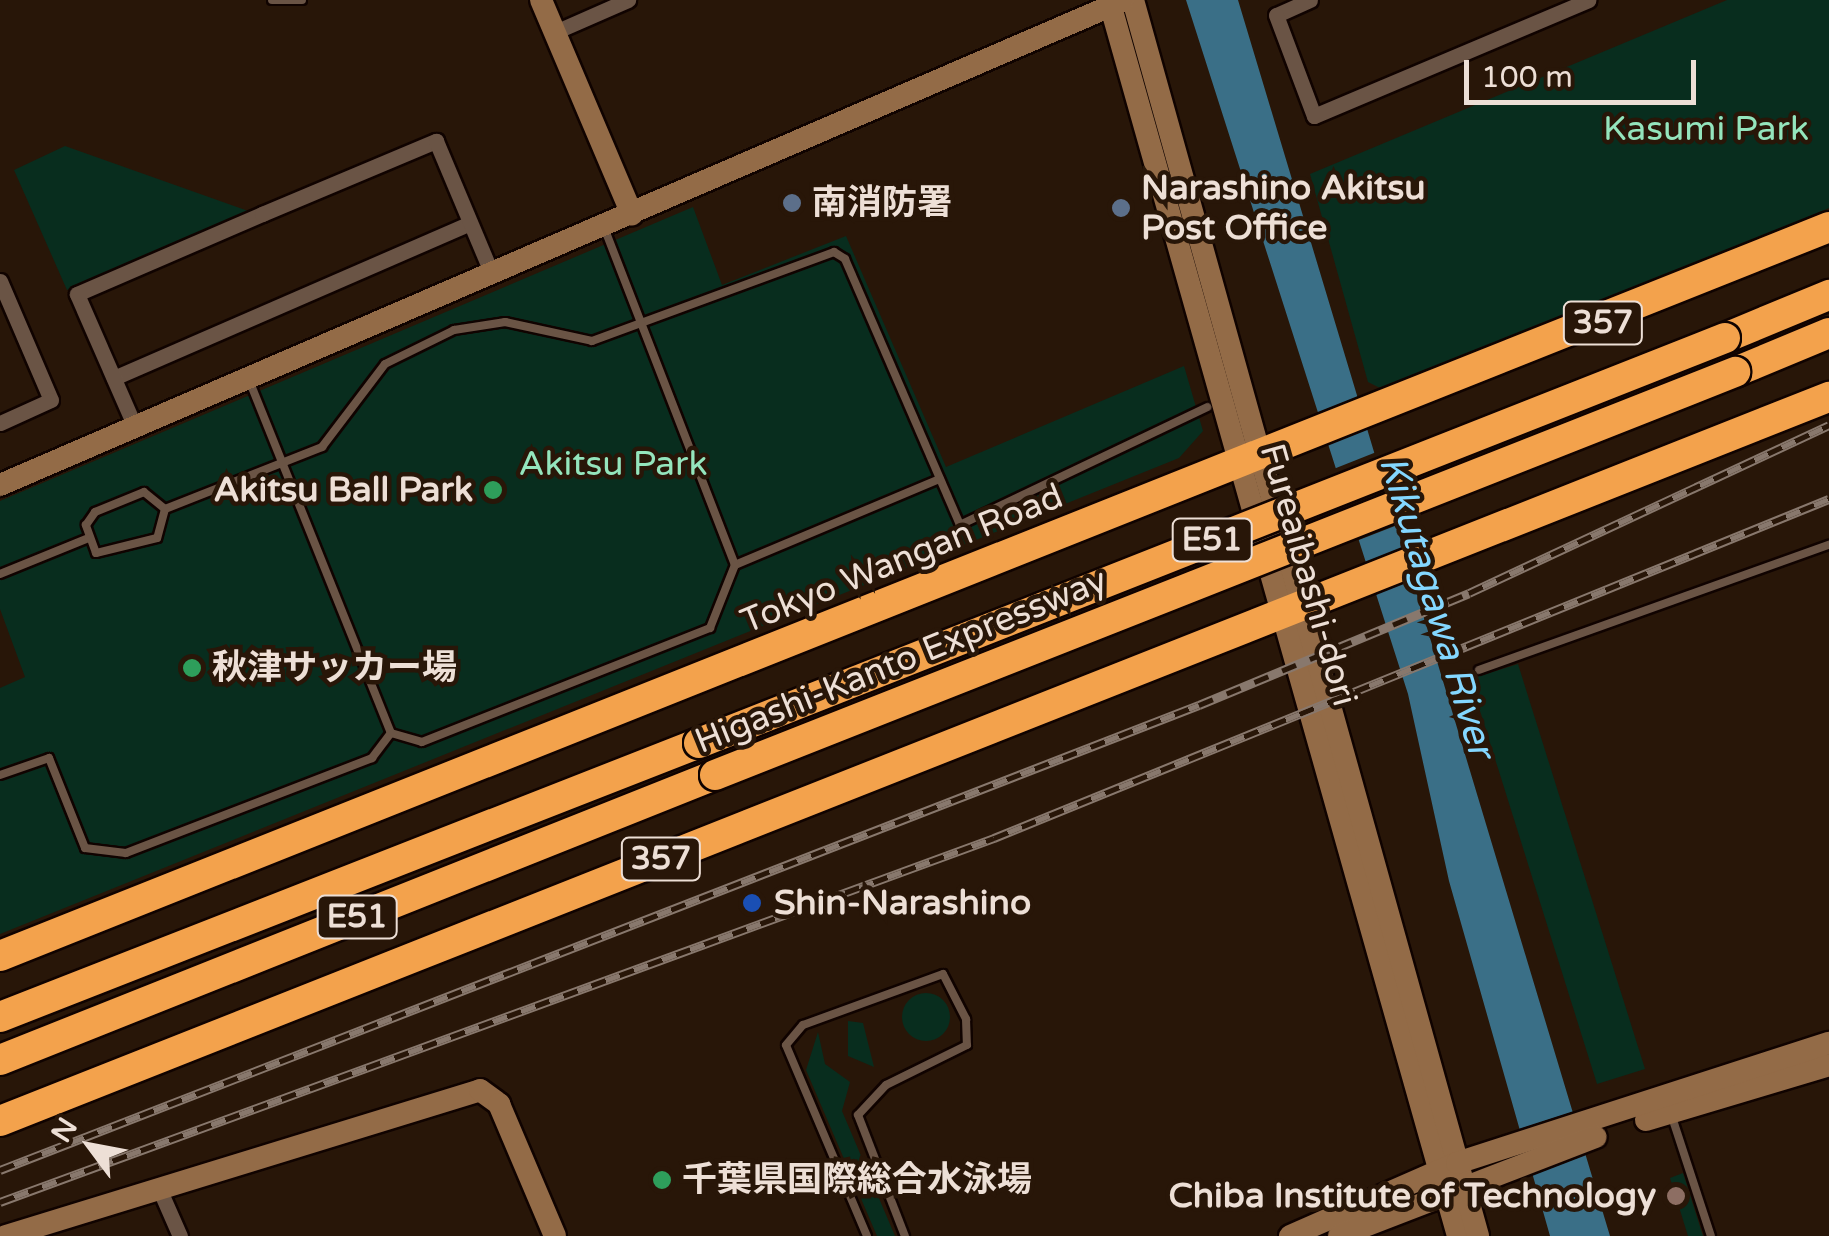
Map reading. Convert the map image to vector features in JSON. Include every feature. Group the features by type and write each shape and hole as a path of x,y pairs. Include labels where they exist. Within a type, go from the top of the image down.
{"highway":[{"name":"Tokyo Wangan Road","path":"0,956 1249,463 1829,227"},
{"name":"Higashi-Kanto Expressway","path":"0,1017 1829,295"},
{"name":"Higashi-Kanto Expressway","path":"0,1060 1829,334"},
{"name":"357","path":"0,1121 1829,397"}],"street":[{"path":"541,0 632,214"},
{"path":"555,32 628,0"},
{"path":"1310,0 1276,15 1314,116 1586,0"},
{"path":"0,485 1120,2"},
{"name":"Fureaibashi-dori","path":"1120,2 1249,463 1301,606 1451,1176"},
{"path":"135,427 77,294 436,141 492,274"},
{"path":"114,378 469,224"},
{"path":"0,281 51,400 0,423"},
{"path":"1290,1236 1829,1043"},
{"path":"1604,1126 1671,1112 1829,1065"},
{"path":"6,1236 158,1186 480,1090 499,1104 555,1236"},
{"path":"1340,1236 1451,1176"},
{"path":"1451,1176 1458,1236"},
{"path":"1451,1176 1478,1236"},
{"path":"158,1186 180,1236"}],"lane":[{"path":"272,0 302,0"},
{"path":"391,732 422,742 710,628 735,565 603,226"},
{"path":"165,509 322,447 385,364 454,330 505,322 592,341 834,252 845,259 960,525 1207,407"},
{"path":"248,377 391,732"},
{"path":"735,565 940,479"},
{"path":"0,574 86,539 96,512 144,492 165,509"},
{"path":"86,539 110,556 157,538 165,509"},
{"path":"1479,670 1829,546"},
{"path":"0,775 48,758 85,848 126,854 372,758 391,732"},
{"path":"867,1236 786,1045 804,1025 943,974 966,1019 967,1045 886,1085 858,1116 905,1236"},
{"path":"1671,1112 1711,1236"}],"green space":[{"name":"Kasumi Park","path":"1727,0 1829,0 1829,208 1396,396 1368,382 1310,174"},
{"path":"65,146 251,212 67,290 14,170"},
{"name":"Akitsu Park","path":"693,207 722,285 846,236 946,467 1184,366 1203,431 1179,458 0,934 0,688 25,677 0,609 0,501"},
{"path":"1518,664 1645,1069 1597,1084 1470,679"},
{"path":"926,993 943,1000 950,1017 943,1034 926,1041 909,1034 902,1017 909,1000"},
{"path":"848,1021 863,1023 874,1067 848,1056"},
{"path":"818,1032 825,1064 850,1082 842,1111 895,1236 877,1236 806,1070"},
{"path":"1683,1173 1703,1236 1688,1236 1670,1178"}],"water":[{"path":"1186,0 1238,0 1610,1236 1550,1236 1449,881 1408,694"}],"pier":[{"path":"1379,451 1400,524 1351,543 1326,472"}],"railway":[{"path":"0,1170 1199,705 1469,593 1829,425"},
{"path":"0,1202 994,838 1829,499"}],"place":[{"name":"南消防署","path":"792,203"},
{"name":"Narashino Akitsu Post Office","path":"1121,208"},
{"name":"Akitsu Ball Park","path":"493,490"},
{"name":"秋津サッカー場","path":"192,668"},
{"name":"Shin-Narashino","path":"752,903"},
{"name":"千葉県国際総合水泳場","path":"662,1180"},
{"name":"Chiba Institute of Technology","path":"1676,1196"}],"water label":[{"name":"Kikutagawa River","path":"1436,607"}]}
